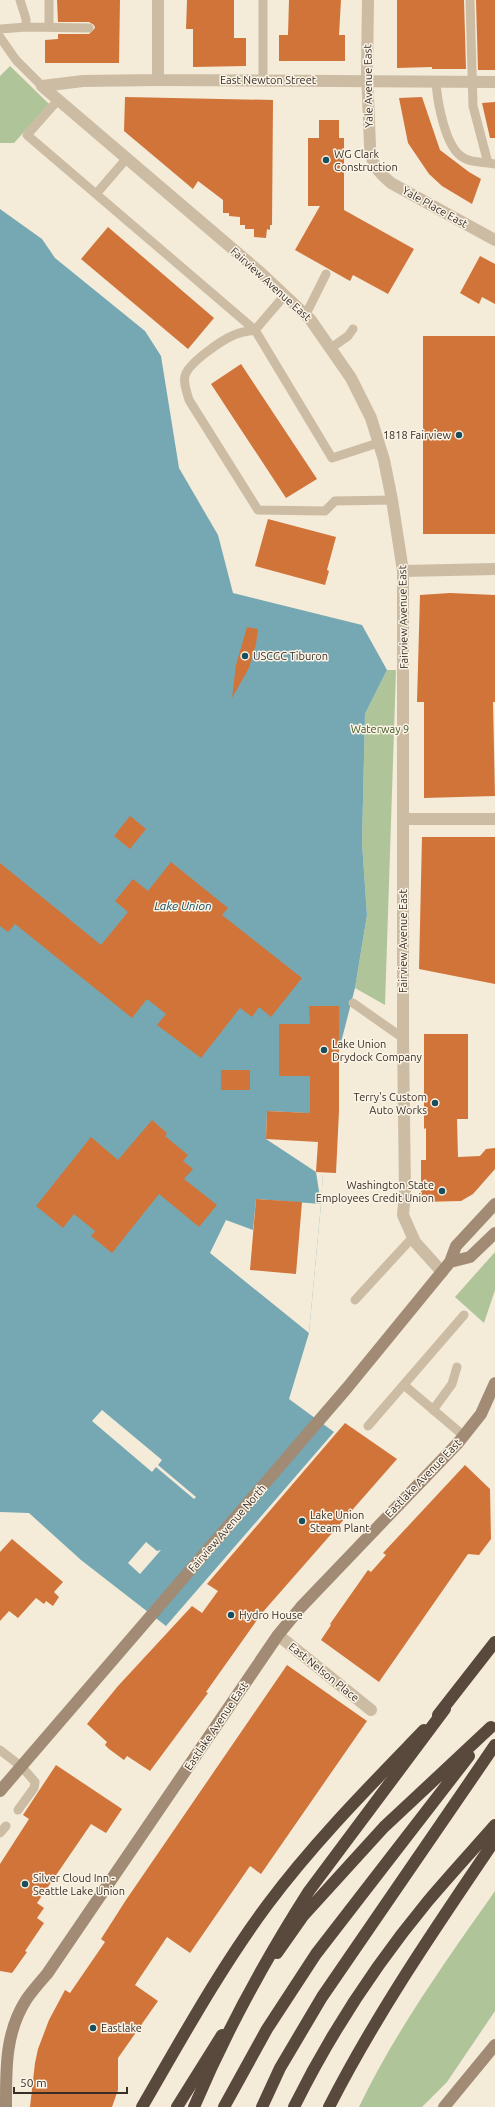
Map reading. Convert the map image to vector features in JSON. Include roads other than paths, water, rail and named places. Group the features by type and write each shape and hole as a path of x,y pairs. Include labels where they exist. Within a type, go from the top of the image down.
{"highway":[{"path":"194,2107 215,2059 244,2001 292,1918 314,1885 495,1642"},
{"path":"142,2107 246,1936 292,1873 343,1814 445,1709"},
{"path":"178,2107 242,2003 303,1916 384,1827 493,1724"},
{"path":"224,2107 267,2029 316,1954 493,1724"},
{"path":"262,2107 280,2068 322,1997 495,1745"},
{"path":"294,2107 323,2053 373,1975 428,1901 495,1825"},
{"path":"329,2107 391,1995 495,1840"}],"main road":[{"name":"Fairview Avenue North","path":"0,1791 347,1388 450,1262 456,1246 495,1204"},
{"path":"450,1262 470,1257 495,1233"},
{"name":"Eastlake Avenue East","path":"6,2107 7,2054 10,2034 26,2000 47,1974 278,1635 301,1607 464,1436 481,1414 495,1383"},
{"path":"444,2107 495,2045"}],"street":[{"path":"158,0 158,80"},
{"name":"Yale Avenue East","path":"368,0 367,81 371,158 377,171"},
{"name":"East Newton Street","path":"42,86 83,81 158,80 495,82"},
{"name":"Fairview Avenue East","path":"42,86 306,314 332,348 351,378 370,418 378,443 392,500 403,570 403,1038 405,1193 403,1215 415,1242 442,1272"},
{"name":"Yale Place East","path":"377,171 391,183 495,240"},
{"path":"403,570 495,569"},
{"path":"403,820 495,819"},
{"name":"East Nelson Place","path":"278,1635 370,1710"}],"lane":[{"path":"20,0 26,19 26,27"},
{"path":"49,0 49,27"},
{"path":"263,0 263,80"},
{"path":"436,81 439,105 453,146 463,158 491,164 473,106 471,81 470,0"},
{"path":"0,29 26,27 89,28"},
{"name":"Fairview Avenue East","path":"0,37 16,60 42,86"},
{"path":"58,100 27,135 255,330 332,458 378,443"},
{"path":"96,194 127,158"},
{"path":"306,314 326,274"},
{"path":"285,295 255,330 235,334 219,343 187,368 184,384 189,400 258,510 325,512 335,501 392,500"},
{"path":"332,348 348,336 353,329"},
{"path":"353,1003 403,1038"},
{"path":"356,1300 413,1237"},
{"path":"368,1426 464,1315"},
{"path":"433,1410 452,1384 457,1367"},
{"path":"404,1385 464,1436"},
{"path":"0,1750 22,1766 35,1782 34,1788 18,1810"}],"water":[{"name":"Lake Union","path":"0,209 42,239 55,258 145,331 161,356 179,468 218,535 233,593 362,625 387,670 365,714 362,843 367,915 355,988 328,1093 321,1204 309,1333 289,1399 334,1432 166,1626 81,1560 29,1513 0,1512"}],"place":[{"name":"WG Clark Construction","path":"326,160"},
{"name":"1818 Fairview","path":"459,435"},
{"name":"USCGC Tiburon","path":"245,656"},
{"name":"Lake Union Drydock Company","path":"324,1050"},
{"name":"Terry's Custom Auto Works","path":"435,1103"},
{"name":"Washington State Employees Credit Union","path":"442,1191"},
{"name":"Lake Union Steam Plant","path":"302,1521"},
{"name":"Hydro House","path":"231,1615"},
{"name":"Silver Cloud Inn - Seattle Lake Union","path":"25,1884"},
{"name":"Eastlake","path":"93,2028"}],"park label":[{"name":"Waterway 9","path":"380,729"}]}
